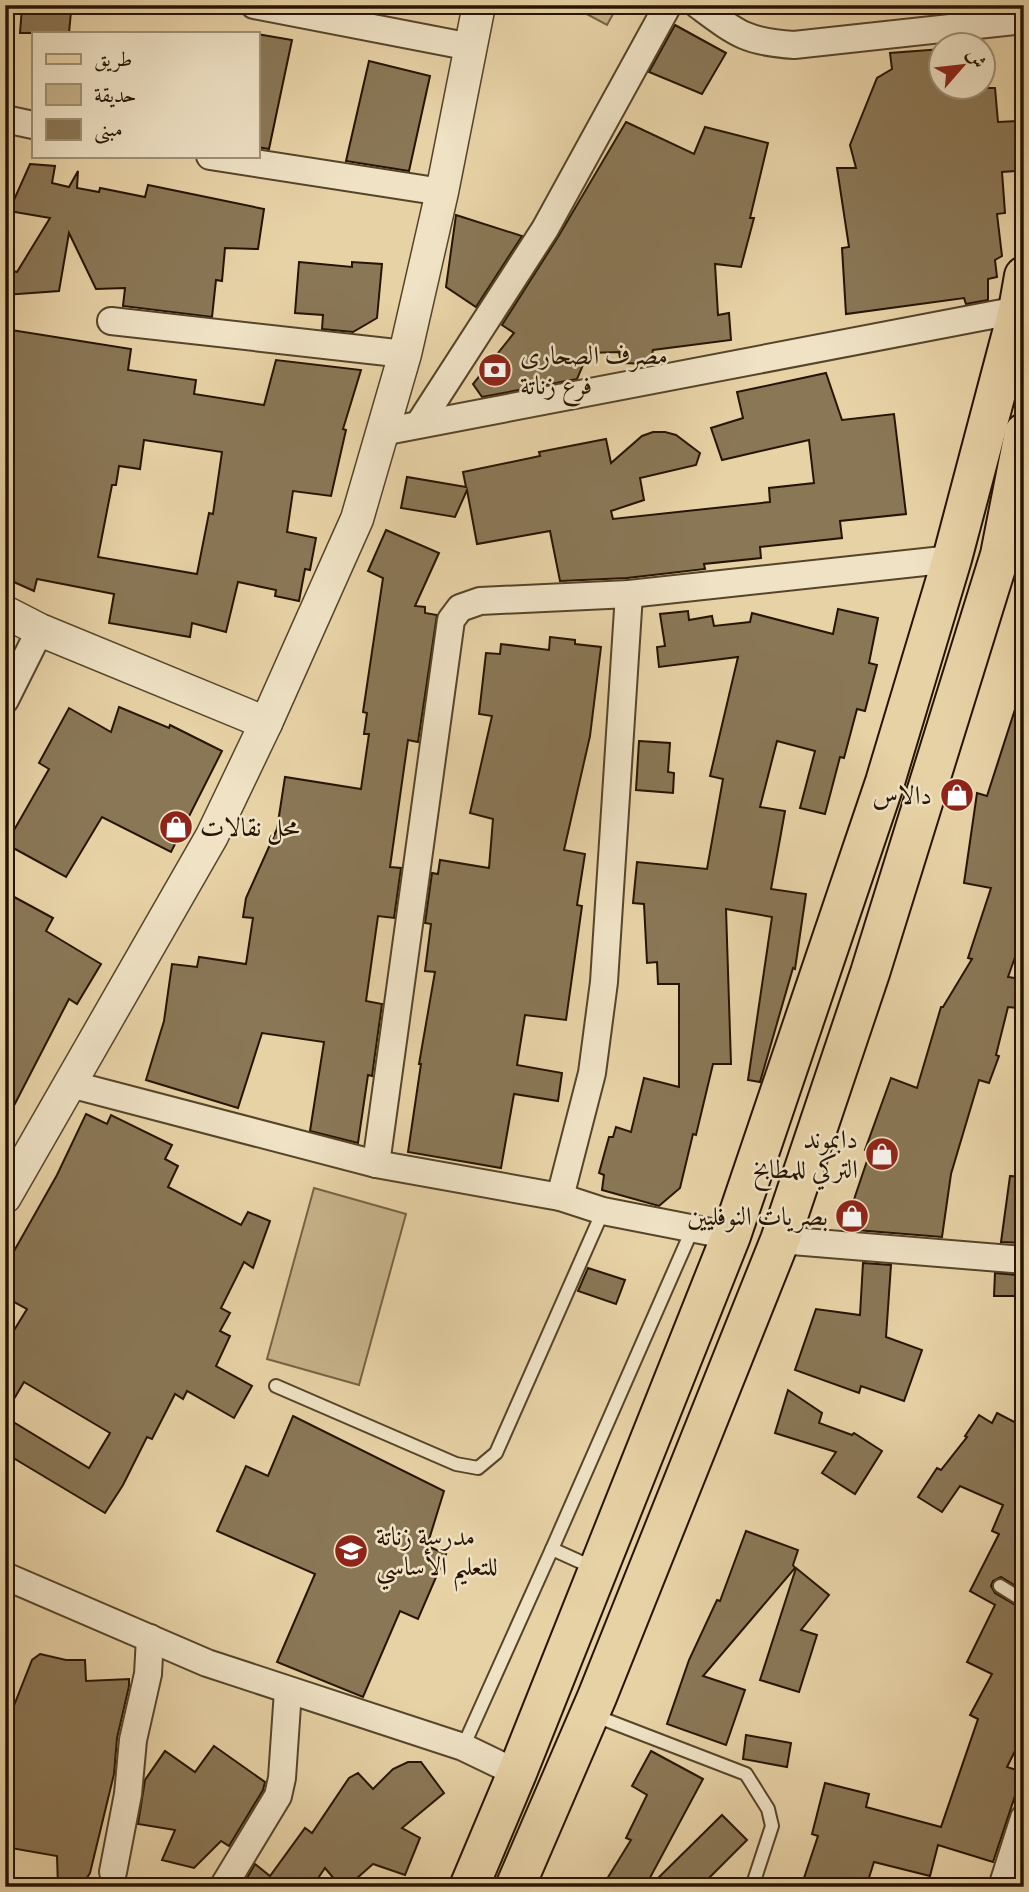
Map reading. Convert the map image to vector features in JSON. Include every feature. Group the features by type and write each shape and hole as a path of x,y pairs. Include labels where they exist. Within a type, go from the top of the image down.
{"main road":[{"path":"1021,293 952,559 885,782 731,1236 517,1773 474,1874 516,1884 589,1714 780,1240 870,974 1000,555 1024,433"},
{"path":"885,782 925,796"}],"street":[{"path":"254,5 471,47"},
{"path":"5,1197 212,836 266,723 357,519 405,354 443,192 479,5"},
{"path":"419,424 545,229 667,5"},
{"path":"698,5 738,34 763,43 794,45 1024,20"},
{"path":"5,119 32,125"},
{"path":"223,158 443,192"},
{"path":"382,432 1021,293"},
{"path":"111,321 405,354"},
{"path":"376,1164 451,620 460,608 480,601 629,594 952,559"},
{"path":"561,1197 592,1073 604,982 629,594"},
{"path":"5,612 266,723"},
{"path":"5,700 40,629"},
{"path":"70,1084 376,1164 561,1197 603,1212 731,1236"},
{"path":"780,1240 1024,1260"},
{"path":"5,1576 207,1664 463,1747 517,1773"},
{"path":"113,1872 128,1794 133,1740 148,1674 150,1639"},
{"path":"223,1887 278,1796 286,1749 288,1691"},
{"path":"1002,1887 1024,1818"}],"lane":[{"path":"276,1386 456,1464 478,1468 496,1453 603,1212"},
{"path":"463,1747 692,1230"},
{"path":"552,1549 598,1570"},
{"path":"1000,1586 1024,1601"},
{"path":"589,1714 746,1774 768,1809 772,1826 752,1887"}],"green space":[{"path":"570,5 618,5 607,25"},
{"path":"314,1188 406,1214 359,1385 267,1359"}],"building":[{"path":"22,7 71,12 69,32 20,33"},
{"path":"675,25 726,53 702,94 649,72"},
{"path":"259,34 292,40 269,149 259,147"},
{"path":"928,50 928,102 996,102 998,122 1018,121 1015,171 1002,172 1005,213 997,214 1002,256 995,260 997,277 988,279 988,300 966,304 964,298 846,314 842,248 849,247 837,168 856,168 850,145 877,78 892,69 890,53"},
{"path":"369,61 430,76 409,171 346,161"},
{"path":"626,122 694,154 705,127 768,143 750,218 754,218 741,267 715,264 718,315 729,313 731,340 653,350 650,364 621,363 619,352 588,353 577,379 482,397 473,384 514,333 502,325"},
{"path":"30,164 55,166 52,183 69,187 78,171 77,188 99,192 100,188 145,197 148,185 264,209 258,249 225,248 222,281 216,280 212,317 123,306 125,288 96,289 69,233 59,291 5,295 5,269 17,272 50,218 9,211"},
{"path":"456,215 522,236 476,307 446,287"},
{"path":"299,262 352,267 352,262 382,264 377,318 353,332 322,329 323,315 295,313"},
{"path":"5,329 131,349 128,370 196,380 194,394 264,405 276,360 361,370 343,429 346,430 331,496 293,491 287,532 316,538 310,570 305,569 299,601 275,596 276,590 238,582 226,632 192,623 190,637 109,623 114,594 37,579 34,591 5,578 5,440 9,375 5,374","holes":["144,440 222,452 213,514 209,513 197,574 98,557 112,485 116,485 119,466 140,469"]},
{"path":"826,373 842,420 894,414 906,514 840,521 842,538 760,547 761,558 704,564 705,569 627,578 560,581 550,531 477,544 467,490 455,517 401,508 407,477 466,487 463,472 540,456 539,452 606,439 611,463 642,436 653,432 676,435 700,453 696,465 640,478 644,500 611,511 613,519 770,502 769,488 814,483 809,440 722,460 711,428 743,418 737,392"},
{"path":"386,530 439,553 415,606 425,607 425,613 437,615 418,742 408,740 390,867 401,868 394,918 378,916 366,1001 382,1004 372,1076 368,1075 358,1143 310,1131 324,1042 262,1033 238,1108 146,1080 164,1021 172,964 197,967 199,957 246,964 253,918 243,917 246,898 277,829 285,777 361,789 369,734 364,734 367,713 363,712 383,578 368,571"},
{"path":"838,609 878,618 869,663 877,665 865,711 857,709 844,758 840,757 825,814 800,808 815,751 777,741 760,807 785,811 771,889 806,894 795,969 793,968 760,1082 748,1080 772,917 726,909 731,1064 713,1064 680,1188 659,1206 602,1190 604,1175 599,1173 609,1137 613,1137 616,1127 631,1132 644,1078 679,1087 679,984 658,984 657,962 647,963 644,904 633,903 637,862 707,869 723,779 710,776 738,657 659,667 657,647 665,646 660,614 688,611 689,620 712,616 714,626 750,622 752,613 833,634"},
{"path":"550,637 601,647 590,736 564,850 585,854 577,905 582,906 566,1020 525,1015 517,1065 562,1073 558,1101 514,1094 501,1168 408,1152 419,1064 435,972 425,971 431,924 425,923 432,873 438,874 440,860 489,868 493,819 470,813 492,716 479,714 486,653 500,654 501,644 549,650"},
{"path":"1019,697 1024,698 1024,932 1008,977 1022,979 1017,1008 1008,1007 996,1055 999,1056 989,1083 979,1080 951,1174 942,1237 844,1229 870,1152 865,1150 891,1078 917,1088 941,1007 972,959 968,958 991,888 964,883 977,793 987,796"},
{"path":"119,707 169,728 170,725 222,751 171,852 102,817 66,877 6,844 49,769 39,763 69,708 111,732"},
{"path":"639,741 670,743 668,772 674,773 673,793 636,790"},
{"path":"5,892 53,918 46,931 101,964 77,1004 69,999 5,1123"},
{"path":"86,1114 107,1124 111,1115 172,1145 165,1159 178,1166 168,1187 241,1225 248,1212 270,1221 253,1268 244,1262 221,1308 230,1313 220,1331 230,1336 216,1366 252,1386 234,1418 187,1391 183,1399 175,1394 152,1439 147,1437 123,1485 105,1513 5,1453 5,1417 89,1468 110,1433 24,1382 5,1414 5,1345 27,1309 5,1297 5,1267 57,1175"},
{"path":"1010,1176 1024,1177 1024,1243 1001,1242"},
{"path":"863,1263 891,1265 886,1337 922,1350 904,1401 861,1386 859,1393 795,1370 816,1309 860,1315"},
{"path":"588,1268 625,1280 616,1304 578,1291"},
{"path":"995,1273 1017,1275 1017,1296 994,1296"},
{"path":"788,1390 822,1413 819,1423 852,1435 854,1433 882,1451 855,1494 822,1473 836,1452 775,1433"},
{"path":"997,1413 1024,1427 1024,1591 1001,1577 993,1581 991,1586 995,1593 1024,1610 1024,1733 1007,1767 1023,1772 993,1862 938,1845 930,1876 874,1862 866,1887 801,1887 818,1836 812,1834 825,1783 869,1794 866,1807 941,1827 978,1719 970,1715 992,1674 967,1662 995,1605 970,1591 999,1534 992,1531 1003,1505 960,1486 942,1512 918,1497 937,1468 941,1470 967,1437 965,1436 979,1415 992,1423"},
{"path":"293,1416 444,1491 427,1546 446,1554 418,1619 400,1611 363,1697 277,1662 315,1574 217,1531 246,1466 268,1476"},
{"path":"746,1531 798,1550 793,1565 795,1568 703,1676 745,1690 726,1745 667,1724 689,1660 717,1600 720,1601"},
{"path":"796,1568 829,1595 801,1630 817,1635 799,1692 760,1680"},
{"path":"40,1654 66,1660 85,1660 86,1681 129,1679 117,1738 114,1774 90,1873 81,1887 58,1887 57,1856 5,1847 5,1730 10,1708 13,1708 32,1660"},
{"path":"746,1735 791,1743 787,1767 743,1759"},
{"path":"214,1746 265,1782 263,1790 229,1846 221,1841 194,1868 162,1860 175,1830 138,1824 145,1780 165,1751 195,1772"},
{"path":"651,1751 703,1779 645,1887 602,1887 631,1840 626,1838 647,1795 632,1786"},
{"path":"408,1762 421,1762 444,1793 402,1828 420,1838 405,1875 373,1864 347,1887 341,1887 325,1868 312,1887 242,1887 255,1864 270,1876 305,1828 312,1833 349,1778 358,1773 373,1789 393,1769"},
{"path":"722,1815 747,1840 700,1887 649,1887"}],"place":[{"name":"مصرف الصحارى فرع زناتة","path":"495,370"},
{"name":"دالاس","path":"957,795"},
{"name":"محل نقالات","path":"176,827"},
{"name":"دايموند التركي للمطابخ","path":"882,1154"},
{"name":"بصريات النوفليين","path":"852,1216"},
{"name":"مدرسة زناتة للتعليم الأساسي","path":"351,1551"}]}
